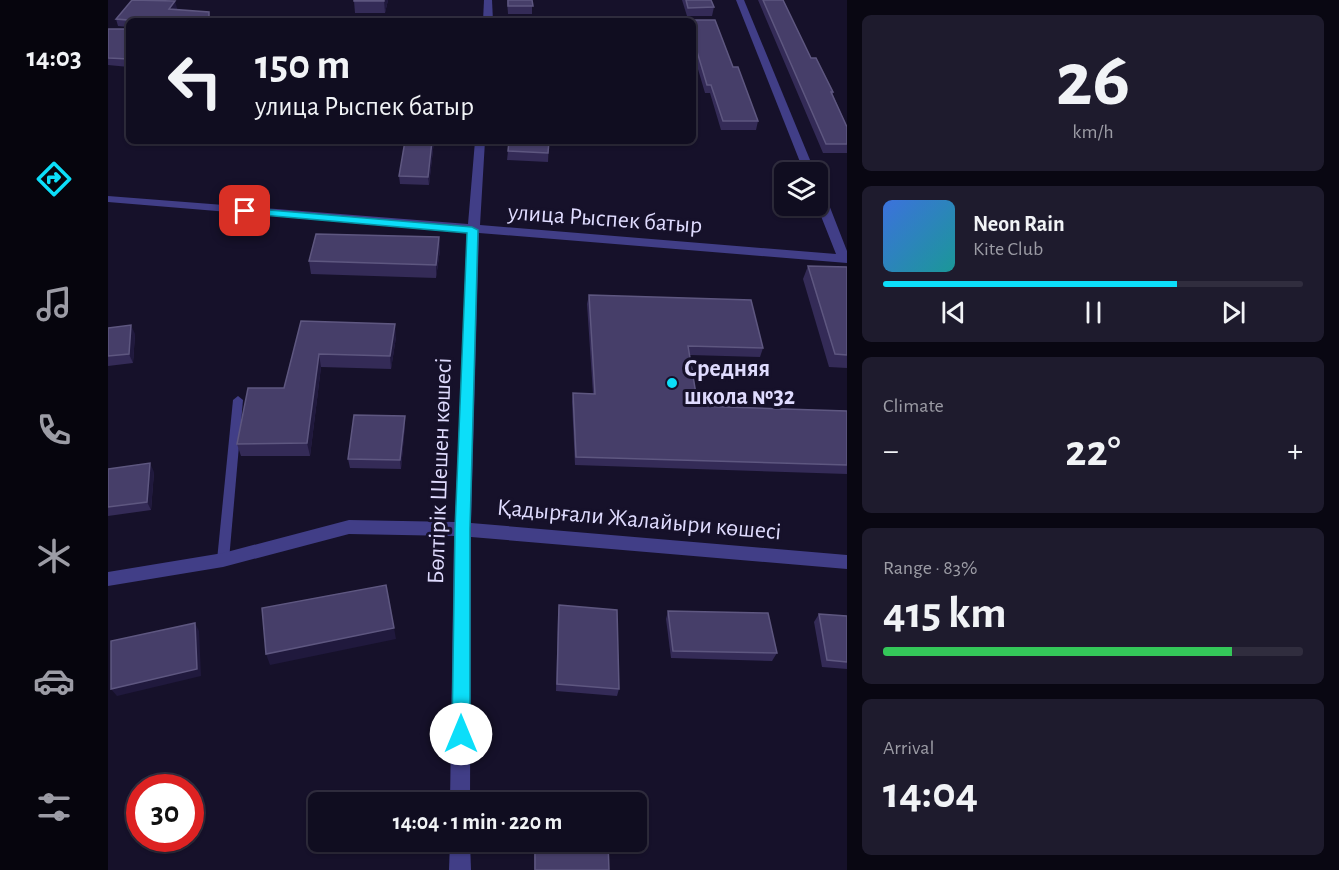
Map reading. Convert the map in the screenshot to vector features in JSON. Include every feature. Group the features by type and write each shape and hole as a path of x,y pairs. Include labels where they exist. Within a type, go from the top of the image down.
{"street":[{"path":"488,0 488,18"},
{"path":"740,0 806,162"},
{"name":"Бөлтірік Шешен көшесі","path":"460,792 462,529 472,230 480,144"},
{"name":"улица Рыспек батыр","path":"108,199 846,259"},
{"path":"828,216 846,259"},
{"name":"Қадырғали Жалайыри көшесі","path":"108,579 223,560 349,527 462,529 847,562"},
{"path":"460,852 460,870"}],"lane":[{"path":"223,560 238,400"}],"building":[{"path":"132,0 175,1 169,9 209,12 209,18 116,19"},
{"path":"384,0 384,1 354,1"},
{"path":"508,0 532,0 533,6 508,6"},
{"path":"686,0 711,0 714,7 688,8"},
{"path":"763,0 783,0 811,58 816,58 833,92 831,92 847,127 847,144 826,144"},
{"path":"696,20 715,20 733,67 738,67 758,121 723,121 711,85 707,85 696,48"},
{"path":"108,29 126,29 126,59 108,58"},
{"path":"404,144 432,144 428,177 399,176"},
{"path":"509,144 549,144 548,153 508,151"},
{"path":"316,234 439,237 436,265 309,261"},
{"path":"808,266 847,267 847,355 835,354"},
{"name":"Средняя школа №32","path":"589,295 751,300 763,348 688,346 698,406 847,411 847,465 576,457 573,393 595,394"},
{"path":"301,321 395,324 390,356 319,354 307,443 237,444 248,388 284,388"},
{"path":"131,325 129,354 108,356 108,328"},
{"path":"354,415 405,416 400,460 348,459"},
{"path":"150,463 147,502 108,507 108,469"},
{"path":"386,585 394,628 266,654 262,608"},
{"path":"559,605 617,610 619,689 557,684"},
{"path":"668,611 768,613 777,653 673,651"},
{"path":"819,614 847,616 847,662 827,660"},
{"path":"195,623 197,669 111,689 111,641"},
{"path":"535,852 608,852 609,870 535,870"}],"place":[{"name":"Средняя школа №32","path":"672,383"}],"route":[{"path":"245,211 472,230 462,529 461,734"}]}
